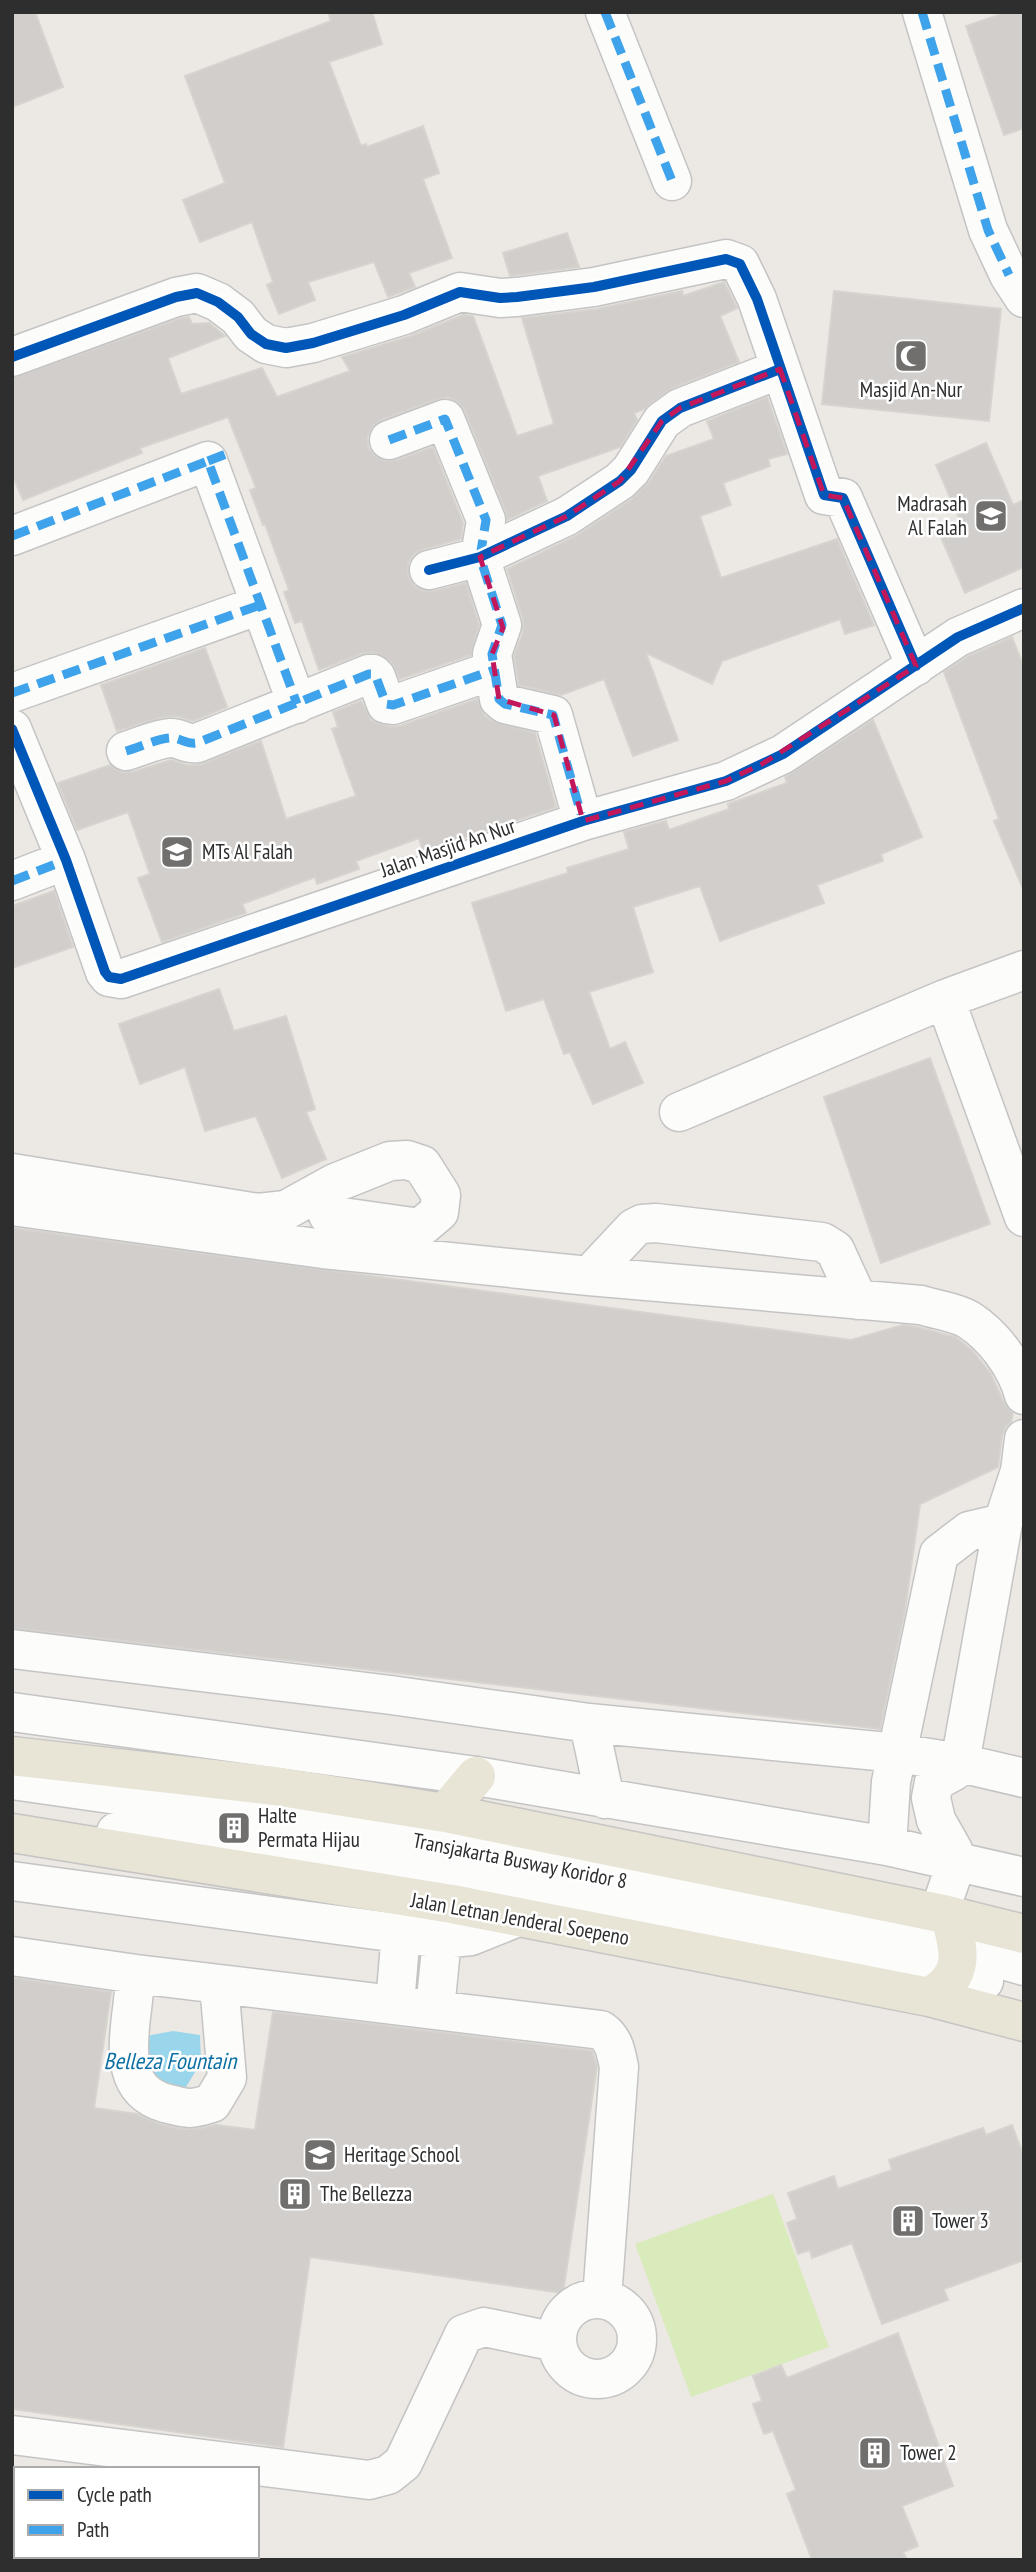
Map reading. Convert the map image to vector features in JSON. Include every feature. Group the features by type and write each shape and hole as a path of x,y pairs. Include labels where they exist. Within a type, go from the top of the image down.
{"main road":[{"name":"Jalan Letnan Jenderal Soepeno","path":"12,1756 274,1786 445,1813 946,1949 1024,2022"},
{"path":"445,1813 476,1776"},
{"name":"Jalan Letnan Jenderal Soepeno","path":"12,1833 236,1868 518,1917 946,1949 1024,1934"}],"street":[{"path":"605,12 672,181"},
{"path":"922,12 988,230 1017,286"},
{"path":"12,357 176,297 197,293 218,302 238,317 251,334 266,344 286,348 313,343 404,315 460,292 500,298 517,297 594,287 726,259 740,264 757,299 824,495 843,498 916,666"},
{"path":"429,570 480,557 567,516 631,471 662,421 680,408 780,369"},
{"path":"389,440 445,419 486,520 480,557 502,625 492,654 502,702 553,715 583,821"},
{"path":"12,536 219,456 260,606 297,704"},
{"path":"12,693 260,606"},
{"name":"Jalan Masjid An Nur","path":"12,729 66,860 105,972 109,977 121,979 583,821 726,781 783,754 958,637 1024,608"},
{"path":"126,751 166,738 175,738 187,744 197,743 373,674 386,704 393,705 494,670"},
{"path":"12,881 66,860"},
{"path":"679,1112 945,999 1024,970"},
{"path":"945,999 1024,1217"},
{"path":"12,1173 258,1213 286,1210 328,1216 589,1276 921,1306 967,1319 990,1336 1019,1378 1024,1395"},
{"path":"12,1206 120,1230 328,1216"},
{"path":"589,1276 634,1228 642,1224 656,1223 822,1242 835,1250 858,1300"},
{"path":"946,1949 957,1861 936,1820 930,1798 934,1782 954,1770 960,1763 1003,1524 1020,1471 1024,1438"},
{"path":"887,1846 889,1795 939,1554 969,1531 1003,1524"},
{"path":"12,1649 391,1695 589,1723 898,1753 960,1763 1024,1778"},
{"path":"12,1712 476,1776 887,1846 1024,1877"},
{"path":"589,1723 605,1799"},
{"name":"Transjakarta Busway Koridor 8","path":"12,1780 306,1822 595,1875 1024,1966"},
{"name":"Transjakarta Busway Koridor 8","path":"12,1818 351,1865 705,1925 946,1949 1024,1990"},
{"path":"12,1881 442,1939 471,1937 518,1917"},
{"path":"395,2004 401,1932"},
{"path":"435,2008 442,1939"},
{"path":"12,1956 136,1974 601,2030 614,2044 619,2067 602,2299"},
{"path":"136,1974 127,2046 129,2067 139,2089 158,2101 190,2110 212,2103 227,2078 219,1984"},
{"path":"602,2299 615,2303 626,2312 634,2323 637,2337 636,2351 619,2373 606,2379 592,2380 567,2367 559,2356 556,2342 564,2315 587,2300 602,2299"},
{"path":"12,2435 369,2480 388,2475 403,2463 464,2334 484,2327 556,2342"}],"highlighted area":[{"path":"780,369 824,495 843,498 916,666 762,764 726,781 583,821 554,715 499,699 492,654 503,628 480,557 567,516 620,481 662,421 680,408"}],"green space":[{"path":"773,2194 829,2347 691,2397 635,2244"}],"water":[{"name":"Belleza Fountain","path":"173,2031 200,2035 201,2062 186,2087 154,2089 141,2068 146,2036"}],"building":[{"path":"12,12 35,12 63,87 12,107"},
{"path":"328,12 372,12 382,44 329,62 361,146 366,144 367,147 423,126 439,173 423,179 452,258 409,273 415,287 388,297 374,262 308,282 315,300 279,314 267,285 273,282 252,222 200,242 183,200 225,183 185,76 331,21"},
{"path":"1007,12 1024,12 1024,128 1004,135 966,26"},
{"path":"567,233 579,267 510,276 503,253"},
{"path":"724,282 737,308 720,316 739,362 672,388 644,409 634,413 637,420 620,447 538,476 547,501 507,520 465,411 458,402 448,397 437,399 381,420 372,427 367,437 368,447 375,456 385,461 397,460 433,447 463,523 461,539 414,554 408,563 408,575 414,586 424,591 466,583 479,625 471,655 400,679 391,662 373,652 319,670 302,621 295,623 284,592 289,590 250,490 256,488 228,417 140,448 142,453 23,500 12,474 12,378 182,318 189,317 192,324 209,323 225,336 168,358 181,394 262,368 277,397 350,371 342,357 411,336 463,315 473,316 517,436 554,424 522,318 597,309 682,291 683,296"},
{"name":"Masjid An-Nur","path":"834,291 1001,309 989,421 822,404"},
{"path":"767,397 787,454 768,459 770,466 723,483 731,505 700,516 721,578 837,539 874,625 845,634 840,619 722,661 712,684 646,653 678,740 633,756 604,679 561,695 519,685 514,656 523,632 523,619 507,569 576,536 632,499 649,482 666,456 714,439 707,421"},
{"name":"Madrasah Al Falah","path":"986,443 1013,505 1024,500 1024,567 965,593 941,537 963,527 936,465"},
{"path":"1012,637 1024,668 1024,891 994,821 999,819 944,672 969,656"},
{"path":"205,648 227,707 193,721 177,716 162,717 117,731 101,685"},
{"path":"477,699 484,715 492,721 535,733 556,807 423,852 419,838 356,861 359,869 317,884 315,877 242,904 246,913 162,942 138,878 150,874 128,812 77,830 58,783 110,765 122,772 133,772 171,760 187,765 199,765 261,741 286,819 356,796 332,729 338,727 333,712 361,701 372,721 391,727"},
{"path":"873,720 922,837 881,854 883,861 817,885 824,903 720,941 700,886 633,907 653,972 589,992 610,1049 625,1042 643,1083 593,1104 570,1052 564,1054 544,999 506,1011 472,903 568,873 567,868 629,849 624,832 666,821 669,830 729,809 728,804 787,783 785,777"},
{"path":"54,891 73,947 12,968 12,906"},
{"path":"219,989 234,1031 286,1016 315,1109 306,1112 326,1159 282,1178 256,1116 205,1131 185,1067 140,1084 119,1024"},
{"path":"930,1058 990,1224 881,1263 824,1097"},
{"path":"12,1228 851,1340 903,1325 917,1327 955,1337 972,1350 991,1374 1004,1403 1013,1413 1002,1436 998,1467 920,1504 905,1610 880,1729 12,1628"},
{"name":"The Bellezza","path":"12,1978 111,1992 94,2108 137,2114 159,2124 182,2129 216,2125 255,2130 273,2012 592,2051 597,2066 563,2293 310,2257 283,2447 12,2409"},
{"name":"Tower 3","path":"1012,2125 1024,2157 1024,2260 944,2289 948,2300 882,2324 852,2243 812,2258 810,2250 798,2254 787,2223 797,2219 788,2193 834,2176 838,2189 892,2170 889,2160 983,2128 986,2135"},
{"name":"Tower 2","path":"898,2333 953,2486 902,2506 918,2546 903,2552 907,2560 812,2560 787,2494 796,2490 773,2431 764,2434 753,2404 762,2401 753,2376 781,2365 787,2378"}],"marked path":[{"path":"605,12 672,181"},
{"path":"922,12 988,230 1009,275"},
{"path":"389,440 445,419 486,520 480,557 502,625 492,654 499,699 505,704 553,715 583,821"},
{"path":"208,461 231,452"},
{"path":"12,536 208,461 297,704"},
{"path":"12,693 260,605"},
{"path":"126,751 170,738 197,743 369,674 376,677 386,704 393,705 494,670"},
{"path":"12,881 66,860"}],"cycle path":[{"path":"12,357 176,297 197,293 218,302 238,317 251,334 266,344 286,348 313,343 404,315 460,292 500,298 517,297 594,287 726,259 740,264 757,299 824,495 843,498 916,666"},
{"path":"429,570 480,557 567,516 620,481 631,470 662,421 680,408 780,369"},
{"path":"12,729 66,860 105,972 109,977 121,979 583,821 726,781 783,754 958,637 1024,608"}],"place":[{"name":"Masjid An-Nur","path":"911,356"},
{"name":"Madrasah Al Falah","path":"991,516"},
{"name":"MTs Al Falah","path":"177,852"},
{"name":"Halte Permata Hijau","path":"234,1828"},
{"name":"Heritage School","path":"320,2155"},
{"name":"The Bellezza","path":"295,2194"},
{"name":"Tower 3","path":"908,2221"},
{"name":"Tower 2","path":"875,2453"}]}
